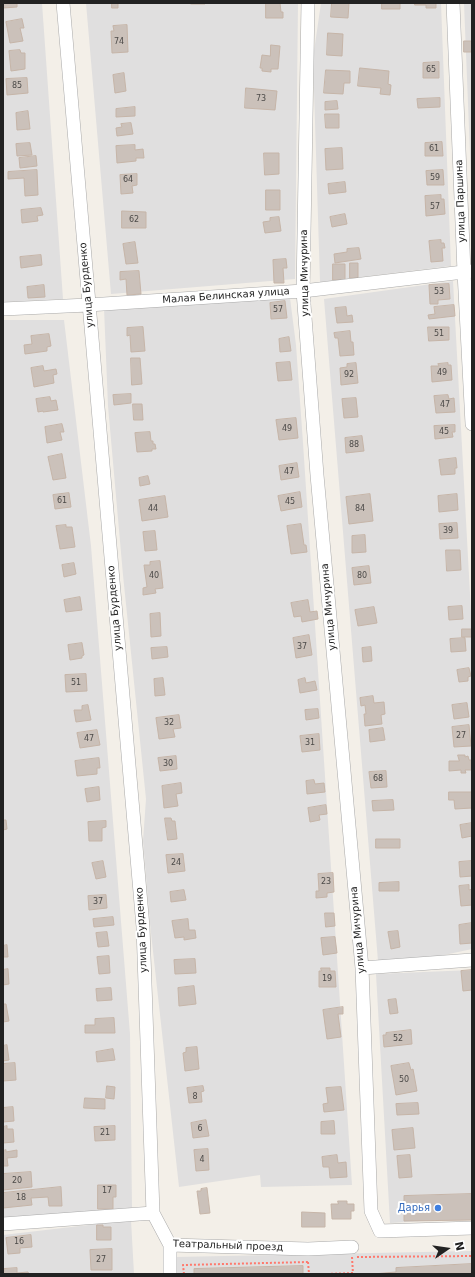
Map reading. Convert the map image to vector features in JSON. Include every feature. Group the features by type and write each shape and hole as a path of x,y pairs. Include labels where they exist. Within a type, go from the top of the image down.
{"street":[{"name":"улица Бурденко","path":"63,3 143,928 153,1213"},
{"name":"улица Мичурина","path":"308,3 303,291 317,475 362,968 371,1211 380,1231 472,1228"},
{"name":"улица Паршина","path":"453,3 468,272 472,424"},
{"name":"Малая Белинская улица","path":"3,308 88,305 303,291 468,272"},
{"path":"362,968 472,960"},
{"path":"3,1224 153,1213"},
{"name":"Театральный проезд","path":"153,1213 170,1245 308,1249 352,1252"},
{"path":"170,1245 170,1274"}],"path":[{"path":"326,1274 353,1274 352,1252 472,1256"},
{"path":"184,1274 183,1264 308,1262"}],"shaded area":[{"path":"3,3 42,3 63,299 3,302"},
{"path":"86,3 298,3 295,279 111,294"},
{"path":"321,3 441,3 451,266 320,282 313,58"},
{"path":"464,3 472,3 472,204"},
{"path":"453,281 472,631 472,949 435,957 378,961 324,299"},
{"path":"290,298 296,345 303,443 352,1185 261,1187 260,1175 179,1187 150,924 143,841 146,799 123,575 108,406 104,308"},
{"path":"3,320 64,320 91,546 130,1034 132,1208 3,1220"},
{"path":"472,970 472,1218 390,1223 376,974"},
{"path":"131,1220 134,1274 4,1274 3,1235"},
{"path":"472,1251 472,1274 175,1274 175,1257"}],"building":[{"path":"3,3 17,3 17,7 3,8"},
{"path":"112,3 118,3 118,8 112,8"},
{"path":"205,3 205,4 191,4"},
{"path":"266,3 280,3 283,18 266,18"},
{"path":"332,3 349,3 348,18 331,17"},
{"path":"382,3 400,3 400,9 382,9"},
{"path":"415,3 436,3 436,8 426,8 426,5 415,5"},
{"path":"22,19 24,28 20,28 23,41 10,43 6,22"},
{"path":"127,25 128,52 112,53 111,31 114,31 113,26"},
{"path":"328,33 343,34 342,56 327,55"},
{"path":"464,41 472,41 472,52 464,52"},
{"path":"271,45 280,46 278,69 271,69 271,72 262,71 262,68 260,68 262,55 270,56"},
{"path":"20,50 21,53 25,53 25,69 11,71 9,51"},
{"path":"439,62 439,78 423,78 423,63"},
{"path":"360,68 389,71 388,84 391,85 390,95 380,94 381,88 358,86"},
{"path":"326,70 350,71 350,83 344,83 343,94 324,93"},
{"path":"124,73 126,91 115,93 113,75"},
{"path":"27,78 28,93 7,95 6,79"},
{"path":"246,88 277,91 275,110 245,108"},
{"path":"440,98 440,107 418,108 417,99"},
{"path":"337,101 338,109 325,110 325,102"},
{"path":"135,107 135,116 116,117 116,109"},
{"path":"28,111 30,129 17,130 16,113"},
{"path":"325,114 339,114 339,128 326,128"},
{"path":"131,123 133,134 117,136 116,128 122,127 121,124"},
{"path":"442,142 443,156 425,156 425,143"},
{"path":"30,143 32,155 17,156 16,144"},
{"path":"135,145 135,150 143,149 144,158 136,158 136,161 117,163 116,146"},
{"path":"342,148 343,169 326,170 325,149"},
{"path":"264,153 279,153 279,174 265,175"},
{"path":"36,156 37,166 20,168 19,158"},
{"path":"37,170 38,195 25,196 24,178 8,179 8,172"},
{"path":"443,170 444,185 427,185 426,171"},
{"path":"137,174 137,185 132,186 133,193 121,194 120,175"},
{"path":"345,182 346,192 329,194 328,184"},
{"path":"266,190 280,190 280,210 266,210"},
{"path":"441,195 441,199 444,199 445,214 426,216 425,196"},
{"path":"41,208 43,215 37,216 38,221 22,223 21,210"},
{"path":"122,211 146,212 146,228 122,228"},
{"path":"345,214 347,224 332,227 330,217"},
{"path":"279,217 281,231 265,233 263,222 270,221 270,218"},
{"path":"441,240 441,243 444,243 445,248 442,248 443,261 431,262 429,241"},
{"path":"135,242 138,263 126,264 123,244"},
{"path":"359,248 361,259 335,263 334,254 347,252 347,249"},
{"path":"41,255 42,265 21,268 20,257"},
{"path":"286,259 287,268 283,268 284,283 274,283 273,260"},
{"path":"350,263 358,263 358,278 350,278"},
{"path":"333,264 345,264 345,280 333,280"},
{"path":"139,271 141,294 127,295 126,279 120,280 120,272"},
{"path":"449,284 450,299 438,300 438,304 430,304 429,285"},
{"path":"44,285 45,297 28,298 27,287"},
{"path":"285,301 287,318 271,319 270,303"},
{"path":"454,305 455,316 429,319 428,315 435,314 434,307"},
{"path":"346,307 347,316 352,315 353,322 337,323 335,308"},
{"path":"143,327 145,351 131,352 130,335 127,336 127,328"},
{"path":"428,327 449,327 449,340 429,341"},
{"path":"350,331 354,355 340,356 338,338 335,338 334,333"},
{"path":"49,334 51,346 47,347 47,351 25,354 24,345 32,344 31,336"},
{"path":"289,337 291,351 280,352 279,339"},
{"path":"131,358 140,358 142,384 132,385"},
{"path":"290,362 292,380 278,381 276,363"},
{"path":"356,363 358,383 341,385 340,368 347,367 347,364"},
{"path":"448,363 448,365 451,365 452,380 432,382 431,366 439,366 438,364"},
{"path":"43,366 44,371 56,369 57,374 53,375 54,383 34,387 31,368"},
{"path":"131,394 131,403 114,405 113,395"},
{"path":"448,395 449,399 454,398 455,412 436,413 434,396"},
{"path":"50,397 51,401 56,400 58,410 38,412 36,399"},
{"path":"356,398 358,417 344,418 342,399"},
{"path":"133,404 142,404 143,420 134,420"},
{"path":"296,418 298,438 279,440 276,420"},
{"path":"62,424 64,432 60,432 62,440 47,443 45,427"},
{"path":"455,425 455,432 452,432 453,437 435,439 434,426"},
{"path":"150,432 151,441 155,444 156,449 152,449 152,451 137,452 135,433"},
{"path":"362,436 364,451 346,453 345,438"},
{"path":"62,454 66,478 53,480 48,457"},
{"path":"456,458 457,468 455,468 455,474 441,475 439,460"},
{"path":"297,463 299,477 281,480 279,466"},
{"path":"148,476 150,484 140,486 139,478"},
{"path":"300,492 302,507 281,511 278,496"},
{"path":"69,493 71,507 55,509 53,495"},
{"path":"370,494 373,521 349,524 346,497"},
{"path":"457,494 458,510 439,512 438,496"},
{"path":"165,496 168,517 142,521 139,500"},
{"path":"457,523 458,538 440,539 439,524"},
{"path":"301,524 304,545 306,545 307,552 291,554 287,526"},
{"path":"66,525 66,527 72,527 75,547 60,549 56,526"},
{"path":"155,531 157,550 145,551 143,532"},
{"path":"365,535 366,552 352,553 352,536"},
{"path":"446,550 460,550 461,570 447,571"},
{"path":"160,561 163,588 155,589 156,593 143,595 143,588 147,587 144,565 150,565 150,562"},
{"path":"74,563 76,574 64,577 62,565"},
{"path":"369,566 371,583 354,585 352,568"},
{"path":"80,597 82,610 66,612 64,600"},
{"path":"308,600 310,612 317,611 318,619 302,622 301,616 294,617 291,603"},
{"path":"462,606 463,619 449,620 448,607"},
{"path":"374,607 377,623 358,626 355,610"},
{"path":"160,613 161,636 151,637 150,614"},
{"path":"462,629 472,629 472,637 462,637"},
{"path":"309,635 312,655 296,658 293,638"},
{"path":"465,638 466,651 451,652 450,639"},
{"path":"82,643 84,655 82,658 70,660 68,645"},
{"path":"167,647 168,657 152,659 151,648"},
{"path":"371,647 372,661 363,662 362,648"},
{"path":"469,668 471,676 468,677 468,681 459,682 457,670"},
{"path":"86,674 87,691 66,692 65,675"},
{"path":"163,678 165,695 155,696 154,679"},
{"path":"305,678 306,683 315,681 317,690 300,693 298,680"},
{"path":"373,696 374,703 384,702 385,714 381,715 382,724 365,726 365,705 361,706 360,698"},
{"path":"467,703 469,717 454,719 452,705"},
{"path":"88,705 91,720 76,722 74,710 82,710 82,706"},
{"path":"318,709 319,718 306,720 305,710"},
{"path":"179,715 181,728 173,729 175,737 159,739 156,718"},
{"path":"469,725 471,746 454,747 452,727"},
{"path":"383,728 385,740 370,742 369,730"},
{"path":"97,730 100,745 80,748 77,733"},
{"path":"319,734 320,750 302,752 300,736"},
{"path":"458,755 465,755 465,757 468,756 469,760 471,760 471,770 465,770 466,773 461,773 461,770 449,771 449,761 459,761"},
{"path":"176,756 177,769 160,771 158,758"},
{"path":"99,758 100,768 97,768 97,774 77,776 75,761"},
{"path":"386,771 387,787 371,788 369,772"},
{"path":"314,780 315,784 324,783 325,792 307,794 306,781"},
{"path":"181,783 182,793 176,794 178,806 164,808 162,786"},
{"path":"99,787 100,800 87,802 85,789"},
{"path":"449,792 472,792 472,808 455,809 454,800 449,800"},
{"path":"393,800 394,810 373,811 372,801"},
{"path":"326,805 327,814 319,815 320,820 310,822 308,808"},
{"path":"165,818 171,818 172,821 175,821 177,839 168,840"},
{"path":"3,820 6,820 7,829 3,830"},
{"path":"106,821 106,827 102,828 102,841 89,841 88,822"},
{"path":"472,823 472,836 462,838 460,825"},
{"path":"376,839 400,839 400,848 376,848"},
{"path":"183,854 185,871 168,873 166,855"},
{"path":"103,861 106,877 96,879 92,863"},
{"path":"472,861 472,876 460,877 459,862"},
{"path":"333,873 334,892 327,893 327,897 316,898 316,891 319,891 318,874"},
{"path":"399,882 399,891 379,891 379,883"},
{"path":"469,885 469,890 472,889 472,905 461,906 459,886"},
{"path":"184,890 186,900 171,902 170,892"},
{"path":"106,895 107,908 89,910 88,896"},
{"path":"325,913 334,913 335,926 326,927"},
{"path":"113,917 114,925 94,927 93,919"},
{"path":"188,919 189,930 195,930 196,938 184,940 184,937 175,938 172,921"},
{"path":"472,923 472,943 460,944 459,925"},
{"path":"398,931 400,947 391,949 388,932"},
{"path":"107,932 109,946 98,947 96,933"},
{"path":"335,937 337,953 323,955 321,938"},
{"path":"7,945 8,957 3,957 3,946"},
{"path":"109,956 110,973 99,974 97,957"},
{"path":"195,959 196,973 175,974 174,960"},
{"path":"321,968 330,968 330,971 335,971 336,987 319,987 319,971 321,971"},
{"path":"8,969 9,984 3,985 3,970"},
{"path":"472,970 472,990 463,991 461,971"},
{"path":"194,986 196,1004 179,1006 178,988"},
{"path":"111,988 112,1000 97,1001 96,989"},
{"path":"396,999 398,1013 390,1014 388,1000"},
{"path":"3,1004 6,1004 9,1021 3,1022"},
{"path":"343,1007 343,1014 338,1014 341,1037 327,1039 323,1010"},
{"path":"114,1018 115,1033 85,1033 85,1025 95,1025 95,1019"},
{"path":"411,1030 412,1044 384,1047 383,1035 386,1035 386,1033"},
{"path":"7,1045 9,1060 3,1061 3,1046"},
{"path":"197,1047 199,1069 185,1071 183,1053 186,1052 186,1048"},
{"path":"113,1049 115,1060 97,1062 96,1052"},
{"path":"15,1063 16,1080 3,1081 3,1064"},
{"path":"409,1063 411,1070 413,1069 417,1091 396,1095 391,1066"},
{"path":"107,1086 115,1087 114,1099 106,1098"},
{"path":"203,1086 204,1091 201,1092 202,1102 189,1103 187,1088"},
{"path":"341,1087 344,1110 324,1112 323,1104 328,1103 326,1088"},
{"path":"85,1098 105,1099 105,1109 84,1108"},
{"path":"418,1103 419,1114 397,1115 396,1104"},
{"path":"13,1107 14,1121 3,1122 3,1108"},
{"path":"206,1120 209,1136 193,1138 191,1123"},
{"path":"334,1121 335,1134 321,1134 321,1122"},
{"path":"7,1126 7,1129 13,1129 14,1142 3,1143 3,1127"},
{"path":"115,1126 115,1140 95,1141 94,1127"},
{"path":"413,1128 415,1148 394,1150 392,1130"},
{"path":"208,1149 209,1170 196,1171 194,1150"},
{"path":"6,1150 6,1152 17,1150 17,1157 7,1158 8,1166 3,1166 3,1151"},
{"path":"337,1155 338,1163 346,1162 347,1177 330,1178 329,1167 323,1167 322,1157"},
{"path":"410,1155 412,1177 399,1178 397,1156"},
{"path":"31,1172 32,1187 3,1190 3,1174"},
{"path":"98,1185 116,1185 116,1197 113,1197 113,1209 98,1209"},
{"path":"61,1187 62,1206 49,1206 48,1197 31,1198 32,1205 3,1208 3,1193"},
{"path":"207,1188 210,1213 200,1214 197,1191"},
{"name":"Дарья","path":"472,1194 472,1220 404,1221 404,1196"},
{"path":"338,1201 347,1201 347,1204 354,1204 354,1211 351,1211 351,1219 332,1219 331,1204 338,1204"},
{"path":"302,1212 325,1213 325,1227 302,1227"},
{"path":"97,1225 111,1227 111,1240 97,1240"},
{"path":"31,1235 32,1247 20,1248 20,1253 8,1254 6,1238"},
{"path":"112,1249 112,1270 91,1270 90,1250"},
{"path":"472,1264 472,1274 373,1274 396,1272 396,1268"},
{"path":"303,1266 303,1274 194,1274 194,1269"},
{"path":"17,1268 17,1273 28,1272 29,1274 4,1274 4,1269"}],"place":[{"name":"Дарья","path":"438,1208"}]}
